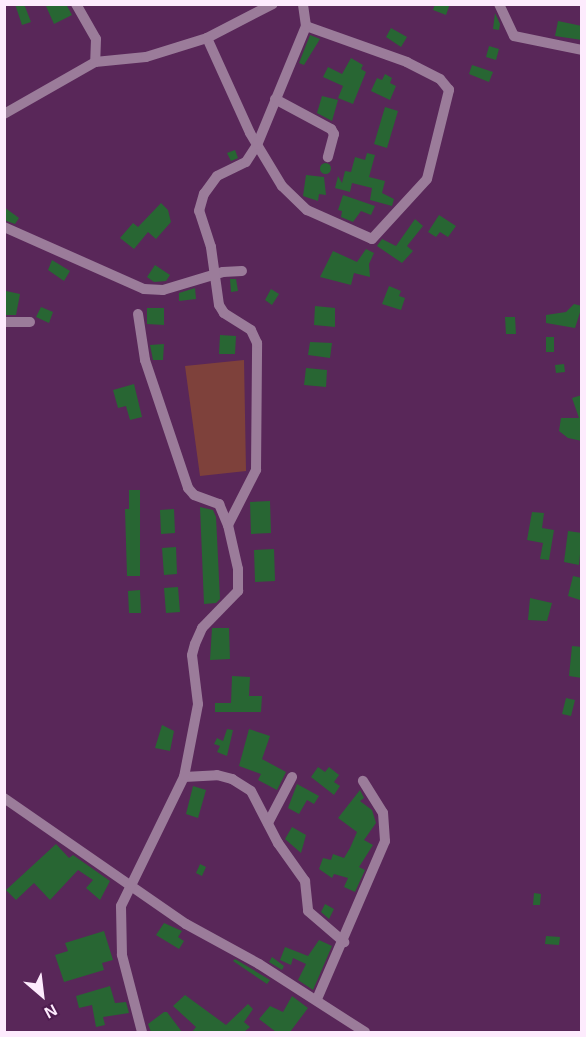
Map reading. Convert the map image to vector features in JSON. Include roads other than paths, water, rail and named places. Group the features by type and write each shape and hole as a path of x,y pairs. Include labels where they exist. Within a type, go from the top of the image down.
{"street":[{"path":"76,4 96,39 95,63"},
{"path":"4,114 95,63 146,57 207,38 273,4"},
{"path":"228,525 256,470 257,343 251,330 224,313 219,305 200,205 217,176 246,162 257,145 306,26 303,4"},
{"path":"499,4 514,36 582,50"},
{"path":"207,38 257,145 282,186 299,203 372,239 427,179 450,94 447,84 407,62 306,26"},
{"path":"275,99 331,129 334,134 328,157"},
{"path":"4,227 144,288 163,290 214,274 242,271"},
{"path":"138,314 145,360 188,488 194,495 219,504 228,525 238,569 238,591 202,628 192,655 198,704 184,777 121,906 119,935 142,1032"},
{"path":"4,322 30,322"},
{"path":"184,777 217,775 245,785 256,798 268,823 307,886 308,911 344,942"},
{"path":"268,823 292,777"},
{"path":"317,999 344,942 385,841 383,813 363,781"},
{"path":"6,796 186,924 317,999 365,1032"}]}
